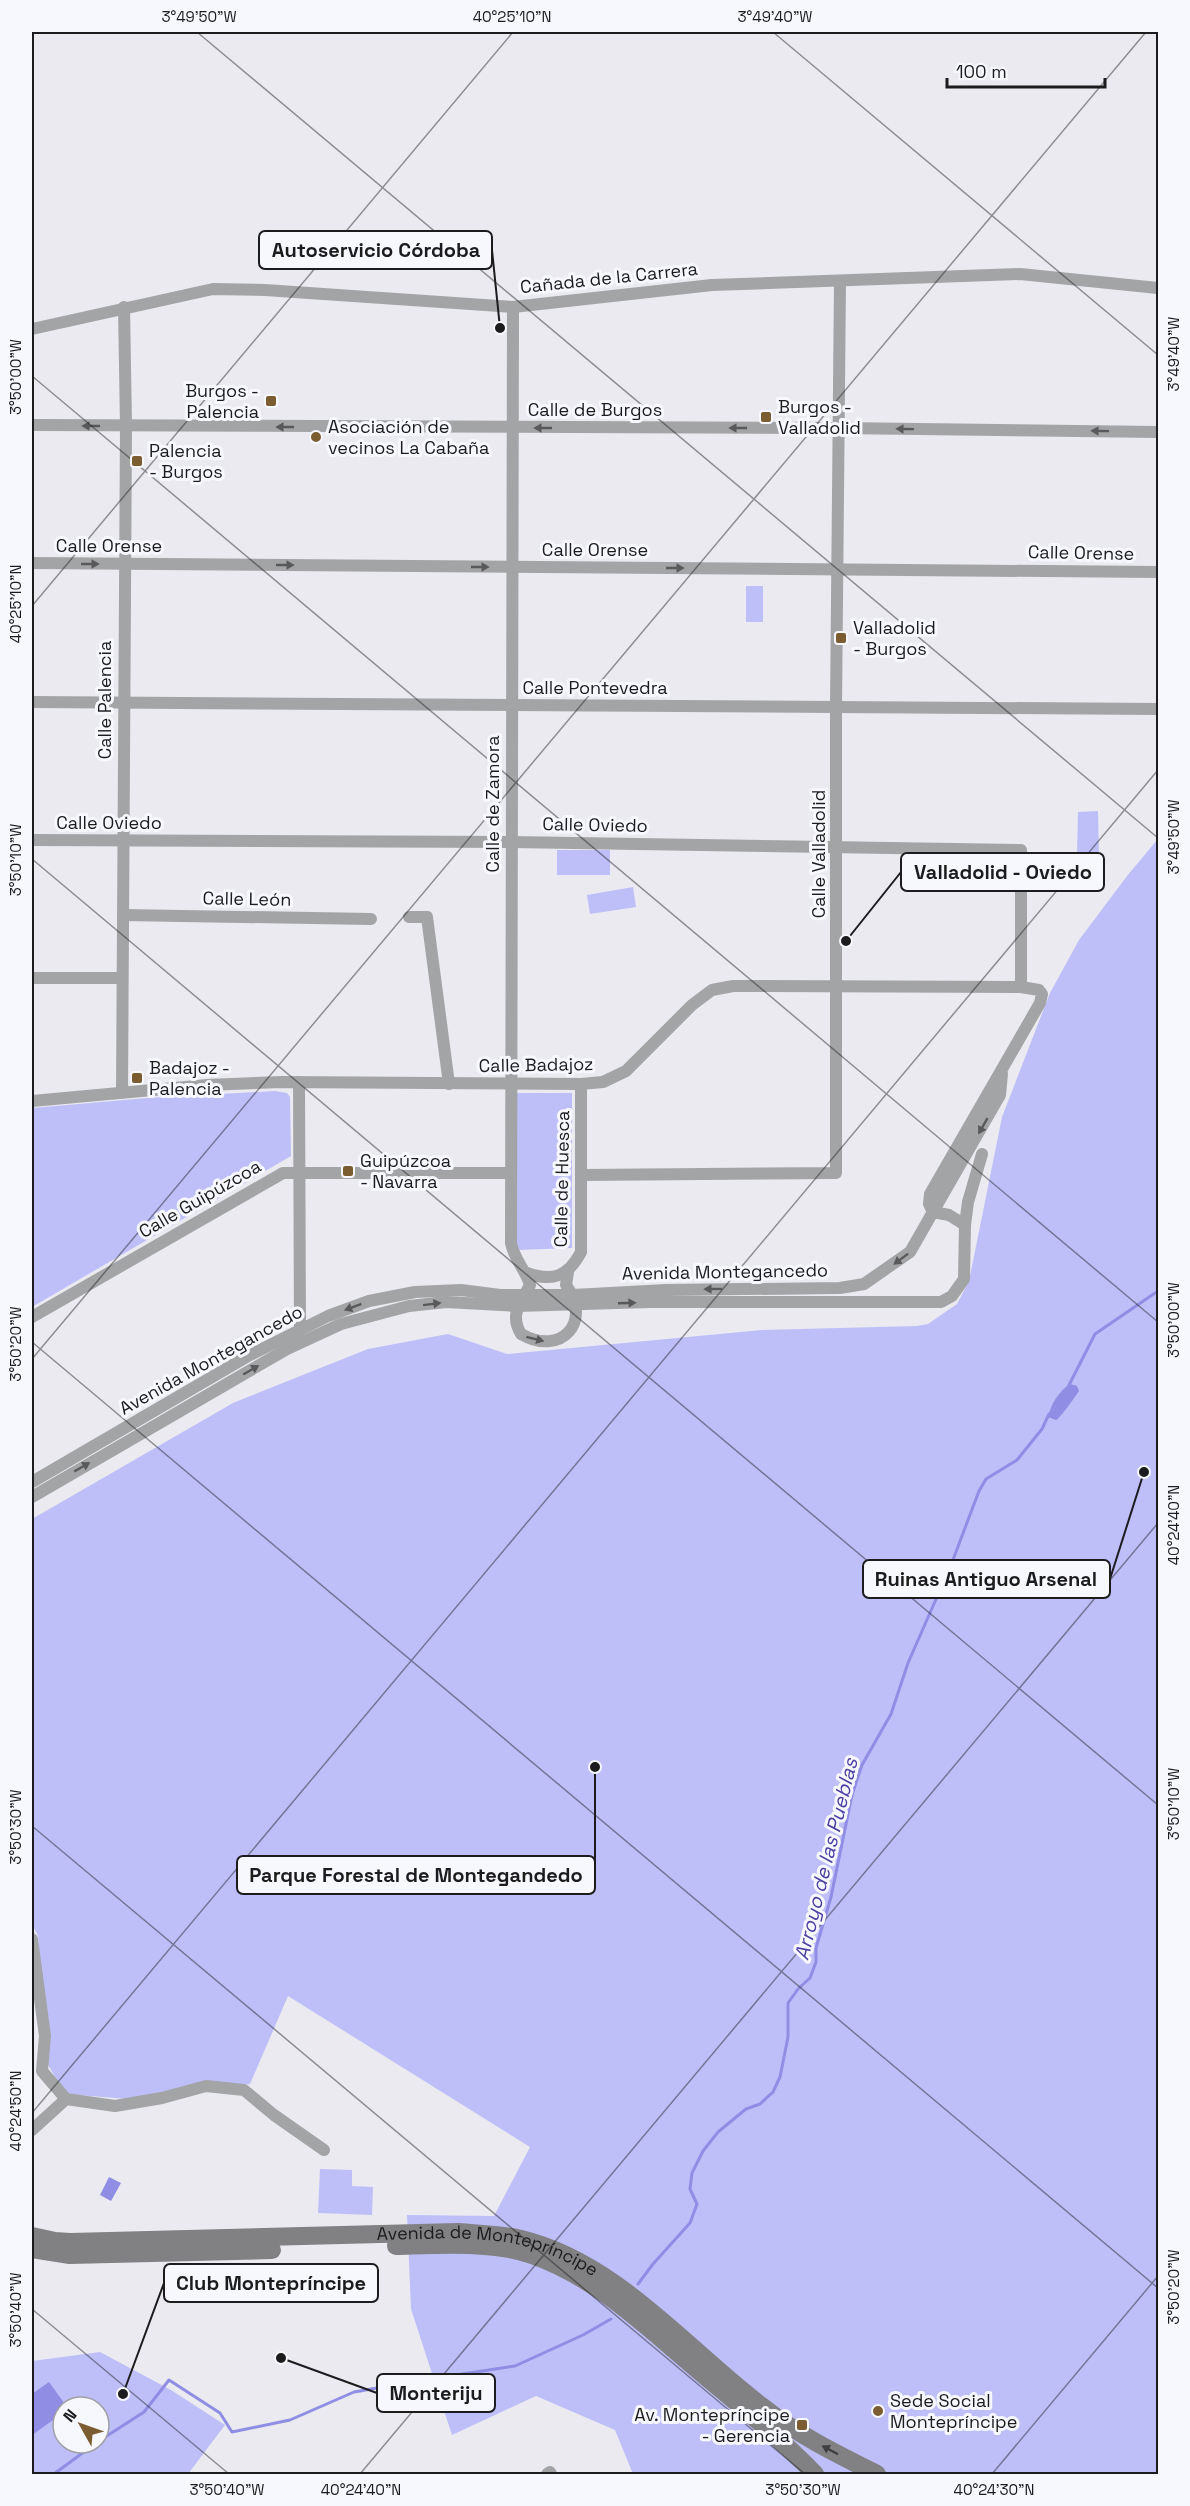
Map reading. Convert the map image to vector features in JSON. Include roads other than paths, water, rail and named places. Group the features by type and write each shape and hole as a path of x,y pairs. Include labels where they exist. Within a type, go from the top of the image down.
{"street":[{"name":"Cañada de la Carrera","path":"32,329 213,289 265,290 513,307 712,285 1020,273 1158,288"},
{"name":"Calle Valladolid","path":"582,1175 836,1173 836,707 840,281"},
{"name":"Calle Palencia","path":"122,1093 126,426 124,307"},
{"name":"Calle de Zamora","path":"513,307 510,1173 512,1249 518,1264 527,1273"},
{"name":"Calle de Burgos","path":"32,425 839,428 1158,432"},
{"name":"Calle Orense","path":"32,564 1158,572"},
{"name":"Calle Pontevedra","path":"32,702 1158,709"},
{"name":"Calle Oviedo","path":"32,840 511,842 1021,849 1021,987"},
{"name":"Calle León","path":"123,915 371,919"},
{"path":"409,917 427,917 449,1084"},
{"path":"32,978 122,978"},
{"name":"Calle Badajoz","path":"32,1101 207,1085 581,1084 603,1082 626,1071 692,1005 712,990 733,986 1021,987 1035,988 1042,992"},
{"name":"Avenida Montegancedo","path":"32,1497 287,1349 341,1324 410,1306 446,1302 517,1306 666,1290 840,1288 864,1284 876,1278 910,1252 933,1212 928,1204 930,1194 1002,1073 1040,1003 1042,992"},
{"path":"299,1083 300,1330"},
{"name":"Calle de Huesca","path":"574,1300 566,1285 568,1272 578,1258 582,1247 581,1084"},
{"name":"Avenida Montegancedo","path":"32,1482 248,1356 300,1330 369,1301 415,1292 461,1290 574,1300 651,1302 941,1302 952,1296 964,1279 965,1225 972,1185 982,1154"},
{"name":"Calle Guipúzcoa","path":"32,1317 283,1173 510,1173"},
{"path":"933,1212 949,1215 965,1225"},
{"name":"Calle de Huesca","path":"527,1273 551,1279 568,1272"},
{"path":"527,1273 530,1285 517,1306 515,1321 521,1334 536,1341 560,1339 567,1335 575,1321 574,1300"},
{"path":"874,1303 873,1287 876,1278"},
{"path":"32,1939 45,2036 42,2070 66,2099 115,2106 162,2098 206,2086 244,2090 274,2115 324,2150"},
{"path":"32,2130 66,2099"},
{"name":"Avenida de Montepríncipe","path":"32,2236 70,2242 458,2232 521,2239 562,2253 596,2271 629,2295 785,2424 876,2475"},
{"name":"Avenida de Montepríncipe","path":"32,2249 70,2255 454,2245 530,2254 588,2281 615,2300 766,2427 815,2475"},
{"path":"547,2475 550,2472 551,2475"}],"waterway":[{"name":"Arroyo de las Pueblas","path":"1068,1387 1095,1334 1158,1291"},
{"name":"Arroyo de las Pueblas","path":"638,2284 690,2223 697,2204 690,2189 692,2173 703,2151 718,2132 746,2109 760,2104 773,2092 780,2077 788,2037 788,2003 810,1978 816,1962 816,1948 831,1897 852,1795 862,1765 891,1714 908,1663 951,1565 979,1491 986,1479 1017,1460 1042,1429 1049,1414"},
{"name":"Arroyo de las Pueblas","path":"111,2433 144,2412 169,2380 220,2413 232,2432 290,2420 354,2392 377,2388 408,2391 456,2375 515,2366 583,2335 611,2319"},
{"name":"Arroyo de las Pueblas","path":"54,2474 80,2455"}],"place":[{"name":"Autoservicio Córdoba","path":"500,328"},
{"name":"Burgos - Palencia","path":"271,401"},
{"name":"Burgos - Valladolid","path":"766,417"},
{"name":"Asociación de vecinos La Cabaña","path":"316,437"},
{"name":"Palencia - Burgos","path":"137,461"},
{"name":"Valladolid - Burgos","path":"841,638"},
{"name":"Valladolid - Oviedo","path":"846,941"},
{"name":"Badajoz - Palencia","path":"137,1078"},
{"name":"Guipúzcoa - Navarra","path":"348,1171"},
{"name":"Ruinas Antiguo Arsenal","path":"1144,1472"},
{"name":"Parque Forestal de Montegandedo","path":"595,1767"},
{"name":"Monteriju","path":"281,2358"},
{"name":"Club Montepríncipe","path":"123,2394"},
{"name":"Sede Social Montepríncipe","path":"878,2411"},
{"name":"Av. Montepríncipe - Gerencia","path":"802,2425"}]}
